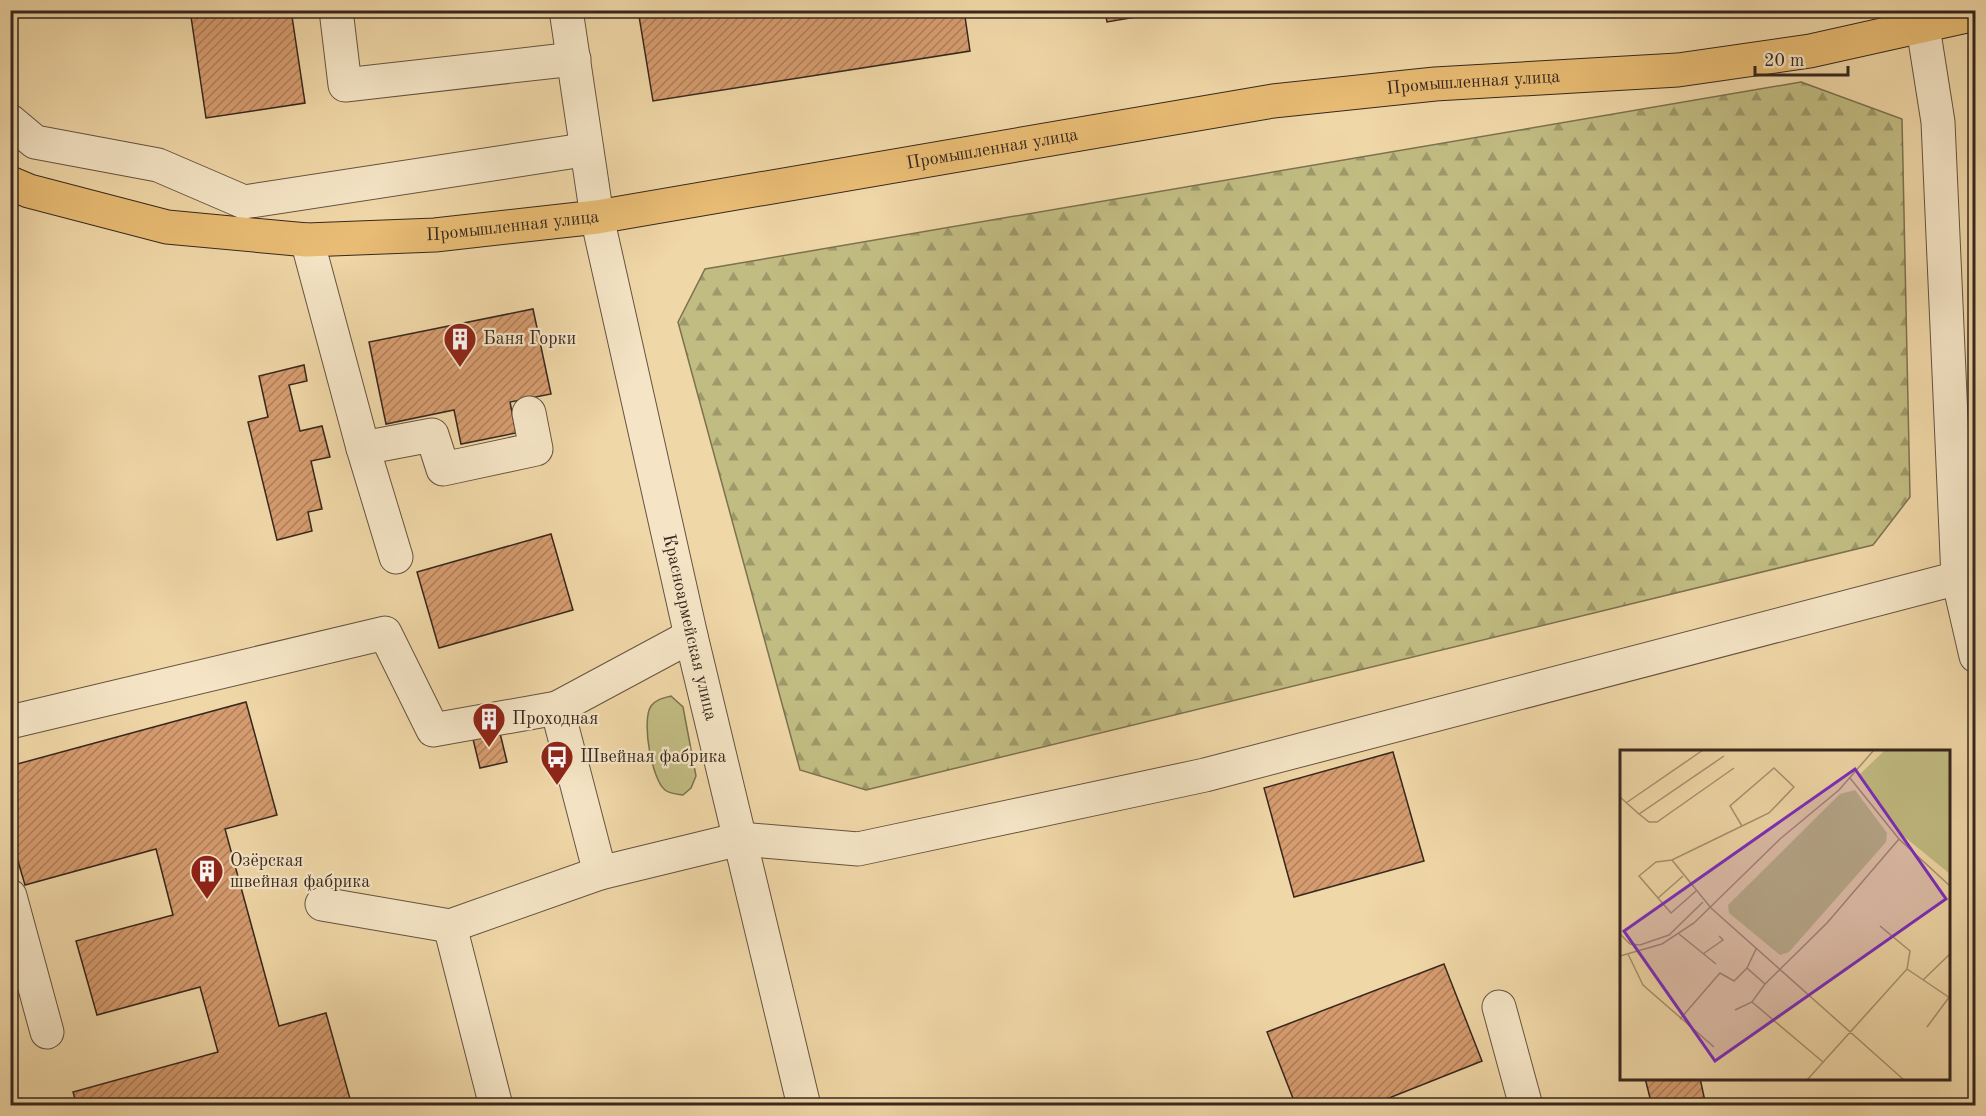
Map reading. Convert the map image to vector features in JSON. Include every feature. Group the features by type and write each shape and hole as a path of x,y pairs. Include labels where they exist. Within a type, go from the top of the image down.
{"main road":[{"name":"Промышленная улица","path":"10,183 29,191 167,227 307,240 435,235 597,217 1273,101 1435,84 1678,70 1810,51 1976,14"}],"street":[{"path":"336,10 345,85 574,59"},
{"name":"Красноармейская улица","path":"566,10 597,217 691,636 804,1106"},
{"path":"1923,27 1938,122 1958,578 1976,656"},
{"path":"10,121 35,142 158,165 244,202 570,152"},
{"path":"307,240 363,448 396,557"},
{"path":"363,448 432,435 443,468 536,449 529,413"},
{"path":"322,904 450,926 600,873 740,839 858,849 1205,775 1958,578"},
{"path":"10,723 385,633 433,730 557,708 691,636"},
{"path":"557,708 600,873"},
{"path":"10,896 47,1032"},
{"path":"450,926 496,1106"},
{"path":"1499,1007 1526,1106"}],"green space":[{"path":"1801,82 1902,119 1910,497 1873,545 866,790 800,770 678,322 705,269"},
{"path":"671,696 683,707 696,776 691,788 683,795 667,791 660,784 649,750 647,724 651,706 658,700"}],"building":[{"path":"190,10 291,10 305,103 206,118"},
{"path":"638,10 964,10 970,51 653,101"},
{"path":"1105,10 1177,10 1107,22"},
{"name":"Баня Горки","path":"533,309 551,394 510,402 516,433 461,444 454,410 386,424 369,342"},
{"path":"304,365 307,381 289,385 300,431 322,426 330,457 311,461 322,509 308,512 312,531 277,540 248,422 268,417 259,376"},
{"path":"551,534 573,610 439,648 417,572"},
{"name":"Озёрская швейная фабрика","path":"246,702 277,815 225,829 279,1026 326,1013 352,1106 77,1106 73,1092 218,1052 200,987 97,1015 76,941 173,915 156,849 25,885 10,834 10,766"},
{"name":"Проходная","path":"499,729 507,762 480,768 472,735"},
{"path":"1393,752 1424,861 1294,897 1264,788"},
{"path":"1444,964 1482,1061 1369,1106 1296,1106 1267,1032"},
{"path":"1646,1080 1700,1080 1706,1106 1652,1106"}],"place":[{"name":"Баня Горки","path":"460,368"},
{"name":"Проходная","path":"489,748"},
{"name":"Швейная фабрика","path":"557,786"},
{"name":"Озёрская швейная фабрика","path":"207,900"}]}
